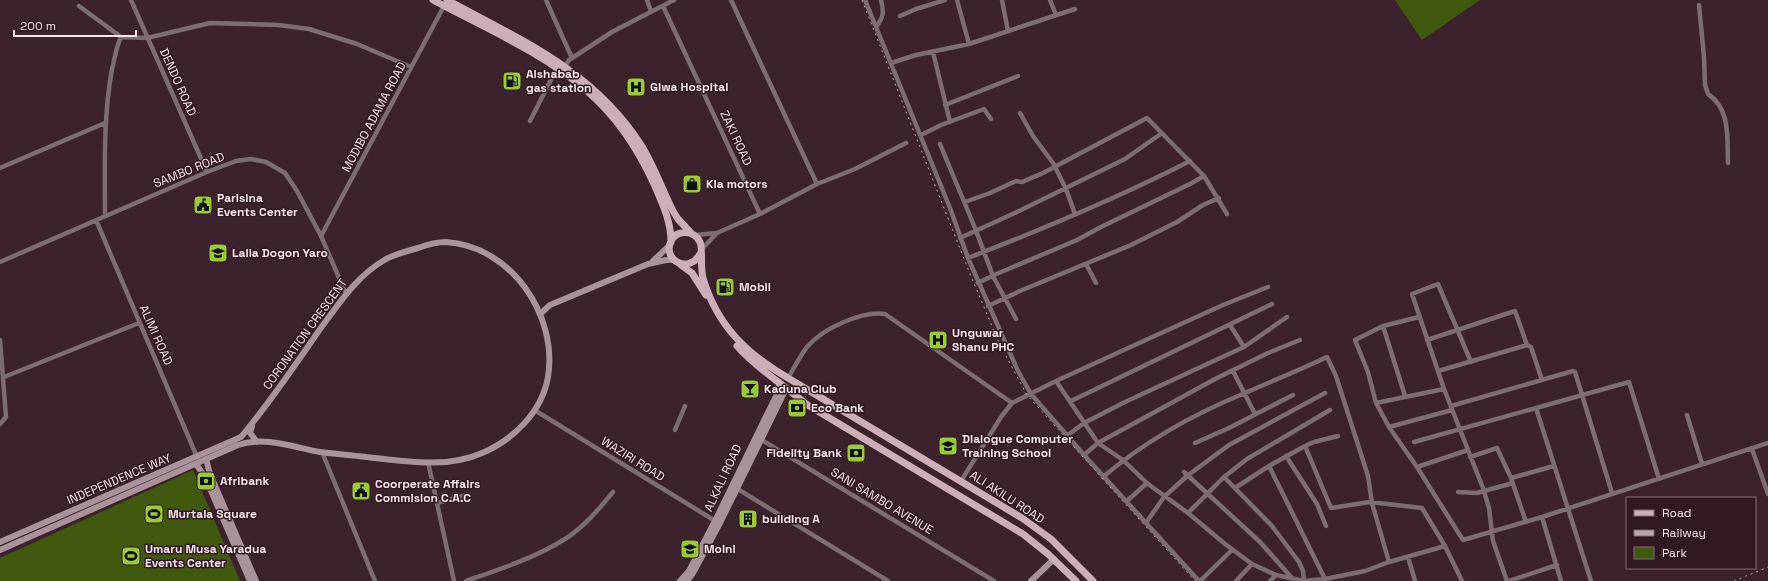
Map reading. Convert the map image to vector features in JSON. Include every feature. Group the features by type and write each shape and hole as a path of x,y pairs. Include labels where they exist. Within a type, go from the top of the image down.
{"main road":[{"path":"432,0 446,3 539,50 565,66 602,97 630,129 651,163 678,219 700,241 701,252 698,259 689,264 666,260 648,264 550,305 540,314"},
{"path":"446,3 557,68 586,90 614,119 639,155 668,216 670,224 671,256 676,262"},
{"path":"648,264 664,252 677,235 686,232 693,234"},
{"name":"CORONATION CRESCENT","path":"238,445 249,442 274,442 322,452 428,462 458,460 480,455 499,446 518,430 536,410 548,378 549,357 540,314 521,280 498,259 475,248 445,242 402,252 386,259 363,276 346,294 253,423 244,433"},
{"name":"ALI AKILU ROAD","path":"701,252 704,279 724,323 743,347 788,378 1005,506 1037,528 1065,552 1093,581"},
{"name":"ALI AKILU ROAD","path":"676,262 697,280 719,322 737,347 763,371 789,389 806,404 1018,530 1054,559 1076,581"},
{"path":"536,305 550,305"},
{"name":"ALKALI ROAD","path":"687,581 693,573 779,390 779,382"},
{"name":"ALKALI ROAD","path":"680,581 689,570 717,522 784,393 789,389"},
{"path":"253,423 250,433 257,442"},
{"name":"INDEPENDENCE WAY","path":"0,542 197,457 237,439 244,433"},
{"name":"INDEPENDENCE WAY","path":"0,550 238,445"},
{"path":"206,460 210,474 256,581"},
{"path":"196,464 205,477 250,581"},
{"path":"1031,581 1054,559"},
{"path":"693,573 694,581"}],"street":[{"name":"DENDO ROAD","path":"131,0 208,172"},
{"path":"546,0 572,58"},
{"path":"647,0 652,11"},
{"path":"565,66 572,58 612,32 674,0"},
{"path":"731,0 817,184"},
{"path":"865,0 921,135 978,283 1018,371 1031,394 1103,477 1127,501 1199,581 1232,550"},
{"path":"876,27 884,12 881,0"},
{"path":"900,16 916,8 945,0"},
{"path":"957,0 969,44"},
{"path":"1002,0 1008,32"},
{"path":"1050,0 1056,15"},
{"name":"MODIBO ADAMA ROAD","path":"321,236 446,3"},
{"path":"1700,5 1705,85 1708,94 1715,99 1727,120 1728,163"},
{"path":"79,6 121,36 147,38 210,23 278,25 309,29 357,44 411,67"},
{"name":"ZAKI ROAD","path":"663,6 760,214"},
{"path":"891,63 969,44 1075,9"},
{"path":"105,216 105,123 117,44 121,36"},
{"path":"933,52 950,122"},
{"path":"530,120 557,68"},
{"path":"945,105 1018,76"},
{"path":"921,135 984,108 991,119"},
{"path":"1020,113 1033,136 1056,167 1066,188 1075,214"},
{"path":"965,202 1016,181 1022,182 1056,167 1147,118 1190,160 1204,176 1219,198 1227,214"},
{"path":"0,168 105,123"},
{"path":"960,238 1125,160 1162,133"},
{"path":"693,234 717,233 760,214 817,184 855,169 906,143"},
{"path":"940,144 965,202 993,276 1016,319"},
{"name":"SAMBO ROAD","path":"0,262 208,172 236,161 251,159 266,162 275,166 285,173 298,191 321,236 346,294"},
{"path":"968,258 1075,214 1160,176 1190,160"},
{"path":"978,283 1077,240 1204,176"},
{"path":"988,306 1131,245 1177,222 1203,205 1219,198"},
{"name":"ALIMI ROAD","path":"96,220 197,457"},
{"path":"701,252 717,233"},
{"path":"1086,264 1096,283"},
{"path":"1471,362 1438,284 1412,294 1451,408 1484,490 1489,508 1491,532 1508,581 1557,565"},
{"path":"962,481 1001,417 1012,403 1056,381 1223,305 1268,287"},
{"path":"1071,402 1272,304"},
{"path":"1427,340 1515,310 1527,345 1531,347 1542,380"},
{"path":"788,378 807,347 816,338 827,331 857,317 881,313 885,314 1012,403"},
{"path":"1068,435 1084,423 1244,347 1287,316"},
{"path":"1419,317 1383,326 1355,340 1368,372 1376,403 1389,427 1418,468 1463,540 1568,509 1612,493 1660,479 1768,443"},
{"path":"4,377 139,323"},
{"path":"1230,325 1244,347"},
{"path":"1383,326 1405,396"},
{"path":"0,340 6,417 0,424"},
{"path":"1084,455 1098,444 1217,378 1255,359 1300,340"},
{"path":"1438,371 1527,345"},
{"path":"1103,477 1122,460 1154,438 1201,412 1327,357 1336,376 1368,476 1372,503 1389,562"},
{"path":"1233,371 1255,414"},
{"path":"1389,427 1573,371 1575,372 1612,493"},
{"path":"1056,381 1098,444 1122,460 1146,483 1188,513 1232,550 1252,564 1276,575 1304,581 1325,579 1352,574 1445,546"},
{"path":"1414,442 1459,428 1628,382 1660,479"},
{"path":"1376,403 1444,388"},
{"path":"1146,523 1164,497 1186,474 1229,444 1325,394"},
{"path":"1196,443 1293,395"},
{"path":"676,430 686,406"},
{"path":"1536,408 1591,581"},
{"name":"WAZIRI ROAD","path":"536,410 717,522"},
{"path":"1188,513 1224,477 1247,459 1330,410"},
{"path":"1687,415 1702,464"},
{"path":"1235,488 1304,446 1338,436"},
{"name":"SANI SAMBO AVENUE","path":"760,439 994,581"},
{"path":"1304,446 1331,507 1345,507 1372,503 1422,508 1445,546 1462,581"},
{"path":"1470,457 1497,448 1512,481 1526,522"},
{"path":"1752,449 1768,494"},
{"path":"1418,468 1468,450"},
{"path":"322,452 375,581"},
{"path":"1286,456 1317,504 1326,526"},
{"path":"428,462 454,581"},
{"path":"1269,466 1325,579"},
{"path":"1458,492 1468,493 1484,490 1554,466"},
{"path":"1186,474 1207,495 1260,542 1292,578"},
{"path":"1224,477 1272,526 1299,562 1303,570 1304,581"},
{"path":"1127,501 1146,483"},
{"path":"736,488 888,581"},
{"path":"466,581 538,553 565,538 598,509 613,492"},
{"path":"437,503 467,495"},
{"path":"1542,517 1561,581"},
{"path":"1408,557 1415,581"},
{"path":"1236,581 1252,564"},
{"path":"1270,581 1276,575"},
{"path":"877,581 880,576"}],"green space":[{"path":"1395,0 1480,0 1422,40"},
{"name":"Murtala Square","path":"193,470 240,581 0,581 0,558"}],"railway":[{"path":"862,0 970,274 1000,345 1027,395 1195,581"},
{"path":"1734,581 1768,567"}],"place":[{"name":"Alshabab gas station","path":"512,81"},
{"name":"Giwa Hospital","path":"636,87"},
{"name":"Kia motors","path":"692,184"},
{"name":"Parisina Events Center","path":"203,205"},
{"name":"Laila Dogon Yaro","path":"218,253"},
{"name":"Mobil","path":"725,287"},
{"name":"Unguwar Shanu PHC","path":"938,340"},
{"name":"Kaduna Club","path":"750,389"},
{"name":"Eco Bank","path":"797,408"},
{"name":"Dialogue Computer Training School","path":"948,446"},
{"name":"Fidelity Bank","path":"856,453"},
{"name":"Afribank","path":"206,481"},
{"name":"Coorperate Affairs Commision C.A.C","path":"361,491"},
{"name":"Murtala Square","path":"154,514"},
{"name":"building A","path":"748,519"},
{"name":"Moini","path":"690,549"},
{"name":"Umaru Musa Yaradua Events Center","path":"131,556"}]}
